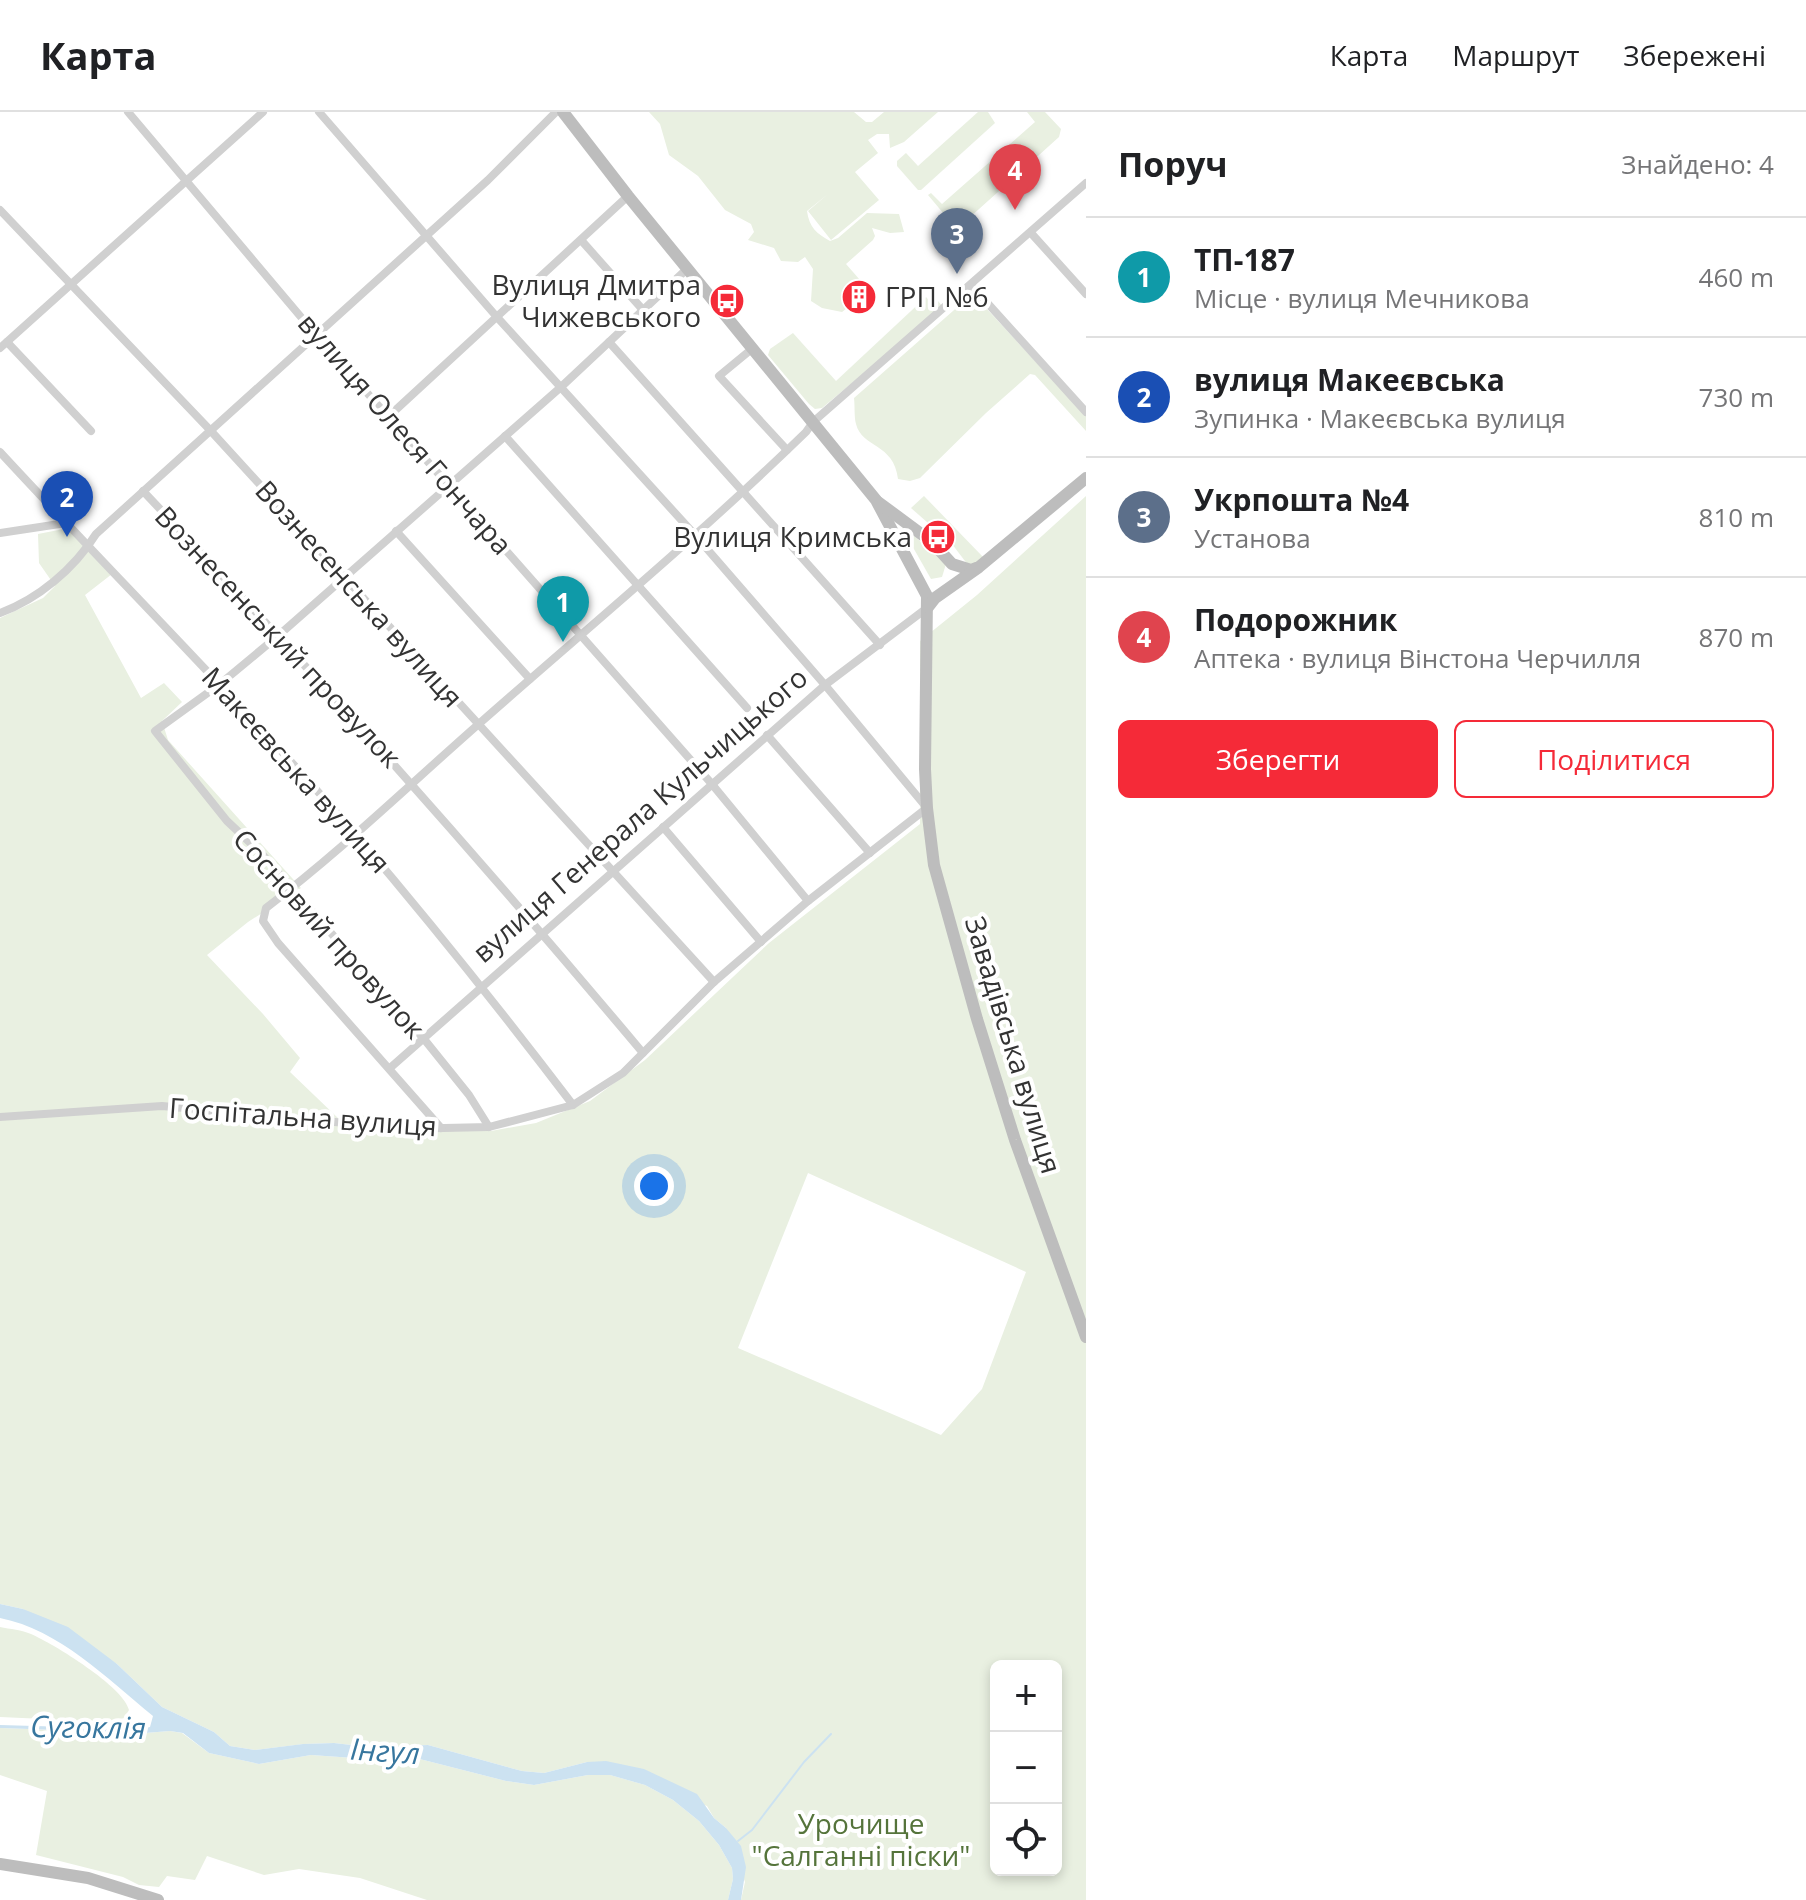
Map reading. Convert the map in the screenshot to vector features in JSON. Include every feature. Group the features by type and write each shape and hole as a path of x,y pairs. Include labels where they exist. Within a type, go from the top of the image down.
{"street":[{"name":"вулиця Олеся Гончара","path":"128,112 317,336 711,783 808,901"},
{"path":"91,431 4,345 263,112"},
{"path":"319,112 496,316 695,535 927,808"},
{"path":"0,613 42,592 89,546 96,534 426,237 556,112"},
{"path":"563,112 876,500 932,542 952,564 971,570 979,567"},
{"path":"441,1128 278,943 263,921 266,908 640,586 742,493 813,422 972,286 1086,183"},
{"path":"388,417 628,196"},
{"name":"Вознесенська вулиця","path":"0,210 210,430 714,982"},
{"path":"1031,233 1086,294"},
{"path":"581,240 643,310"},
{"path":"220,684 561,387 688,268"},
{"path":"972,286 1086,412"},
{"path":"609,342 880,645"},
{"path":"753,348 719,376 787,450"},
{"path":"505,436 747,708"},
{"name":"Макеєвська вулиця","path":"0,452 220,684 355,834 482,985 573,1105"},
{"path":"928,607 935,598 979,567 1086,478"},
{"name":"Вознесенський провулок","path":"143,491 413,783 643,1053"},
{"name":"Завадівська вулиця","path":"876,500 927,596 927,808 934,865 977,1019 1020,1154 1086,1337"},
{"path":"890,529 890,520 896,513"},
{"path":"0,533 66,523"},
{"path":"396,531 530,679"},
{"path":"946,590 954,576 952,564"},
{"path":"922,588 946,590"},
{"name":"вулиця Генерала Кульчицького","path":"390,1068 825,685 928,607"},
{"name":"Сосновий провулок","path":"220,684 155,731 227,821 292,888 424,1039 469,1095 489,1127"},
{"path":"767,735 870,853"},
{"name":"Госпітальна вулиця","path":"0,1117 162,1106 236,1117 304,1119 399,1129 489,1127 573,1105 623,1073 714,982 808,901 927,808"},
{"path":"663,827 761,942"},
{"path":"0,1864 107,1883 158,1900"}],"green space":[{"path":"649,112 854,112 866,122 872,122 884,112 938,112 904,142 890,148 889,134 877,134 868,140 878,153 855,172 879,200 831,240 808,211 828,194 807,211 814,229 830,241 838,238 867,213 899,214 904,232 890,233 872,228 873,240 846,264 860,280 851,305 842,312 822,308 811,301 813,269 805,257 798,262 781,261 774,248 748,240 754,232 751,224 725,210 698,176 669,155 660,124"},
{"path":"978,112 988,112 995,123 918,190 897,166 897,161 906,153 918,166"},
{"path":"1027,112 1045,112 1061,129 1059,137 959,227 954,226 928,195 931,193 942,204 1035,122"},
{"path":"970,296 985,307 1086,416 1086,431 1035,375 1030,374 920,478 910,481 898,479 891,459 859,432 854,398"},
{"path":"926,297 933,305 938,301 943,307 822,408 815,409 809,404 768,355 770,349 793,333 836,381"},
{"path":"924,496 983,557 978,563 968,565 952,544 911,508"},
{"name":"Урочище \"Салганні піски\"","path":"1086,496 1086,1900 741,1900 745,1882 726,1828 714,1818 707,1806 587,1762 544,1773 522,1771 428,1745 369,1747 334,1743 255,1750 230,1746 214,1732 162,1707 117,1664 23,1609 0,1604 0,618 43,598 55,586 39,563 38,534 69,528 112,574 85,595 141,698 164,683 182,702 162,721 168,740 301,888 248,922 207,955 300,1058 290,1072 339,1119 359,1112 372,1123 437,1130 491,1131 536,1123 590,1101 645,1060 769,943 920,824 920,641 977,595","holes":["808,1173 1026,1272 982,1389 941,1435 738,1348"]},
{"path":"904,527 946,564 942,577 931,579"},
{"path":"0,1627 31,1634 102,1678 129,1710 124,1718 111,1722 0,1717"},
{"path":"0,1728 145,1733 170,1731 182,1733 209,1753 259,1764 311,1755 354,1758 400,1754 506,1781 534,1785 588,1775 610,1775 645,1785 673,1800 699,1821 719,1845 732,1868 733,1879 728,1900 427,1900 360,1878 299,1869 264,1875 207,1856 195,1880 167,1876 159,1887 139,1885 123,1877 36,1855 47,1791 0,1775"}],"water":[{"path":"0,1604 23,1609 68,1627 117,1664 162,1707 214,1732 230,1746 255,1750 334,1743 369,1747 428,1745 522,1771 544,1773 587,1762 606,1761 644,1769 697,1794 714,1818 741,1846 746,1867 741,1900 728,1900 732,1868 719,1845 699,1821 673,1800 645,1785 610,1775 588,1775 534,1785 506,1781 400,1754 354,1758 311,1755 259,1764 209,1753 183,1733 170,1731 145,1733 0,1728 0,1725 139,1729 150,1727 153,1716 100,1671 62,1644 22,1624 0,1618"}],"waterway":[{"path":"738,1841 752,1830 804,1762 831,1734"}],"place":[{"name":"Подорожник","path":"1015,210"},
{"name":"Укрпошта №4","path":"957,274"},
{"name":"ГРП №6","path":"859,297"},
{"name":"Вулиця Дмитра Чижевського","path":"727,301"},
{"name":"вулиця Макеєвська","path":"67,537"},
{"name":"Вулиця Кримська","path":"938,537"},
{"name":"ТП-187","path":"563,642"}],"water label":[{"name":"Сугоклія","path":"88,1728"},
{"name":"Інгул","path":"385,1752"}]}
